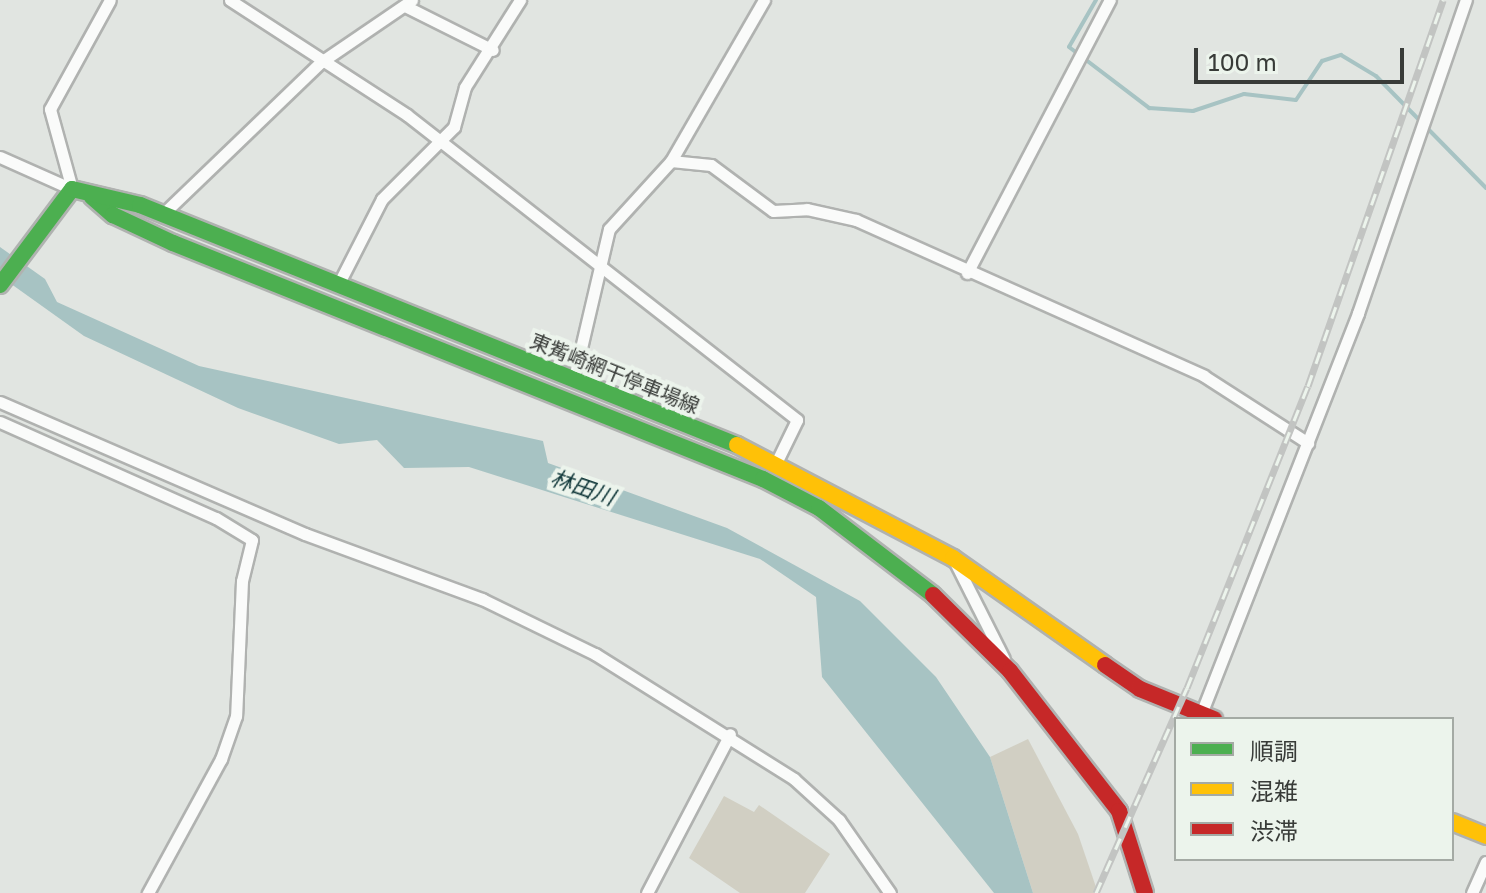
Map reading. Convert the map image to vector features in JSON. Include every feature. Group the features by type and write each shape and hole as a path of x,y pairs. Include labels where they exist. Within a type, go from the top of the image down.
{"main road":[{"name":"東觜崎網干停車場線","path":"80,191 163,214 777,461 953,558 1140,689 1207,716"},
{"path":"0,285 80,191 113,215 173,243 763,479 871,543 948,606 1010,671 1119,811 1145,893"},
{"path":"1454,823 1486,836"}],"street":[{"path":"80,191 50,109 110,0"},
{"path":"230,0 441,142 602,262 797,420 777,461"},
{"path":"339,283 382,199 454,127 465,87 493,50 520,0"},
{"path":"574,378 609,229 671,161 764,0"},
{"path":"967,273 1110,0"},
{"path":"1207,716 1466,0"},
{"path":"163,214 321,62 356,33 408,3 493,50"},
{"path":"0,157 80,191"},
{"path":"671,161 711,165 773,211 807,209 856,220 967,273 1204,376 1308,443"},
{"path":"0,402 305,534 482,599 595,654 730,734 839,820 890,893"},
{"path":"0,422 216,518 252,540 242,581 236,716 221,759 148,893"},
{"path":"953,558 1010,671"},
{"path":"647,893 730,734"},
{"path":"1472,893 1486,862"}],"shaded area":[{"path":"1028,739 1078,834 1098,893 1033,893 990,757"},
{"path":"724,796 754,812 759,805 830,854 805,893 740,893 689,858"}],"water":[{"name":"林田川","path":"0,247 45,279 57,302 199,366 543,441 548,463 727,528 860,601 936,677 990,757 1033,893 994,893 822,677 816,597 760,559 469,467 404,468 377,440 339,444 238,408 84,336 0,276"}],"waterway":[{"path":"1096,0 1069,47 1149,108 1193,111 1244,94 1296,100 1322,61 1341,55 1376,76 1486,188"}],"railway":[{"path":"1174,717 1308,386 1443,0"},
{"path":"1096,893 1174,717"}],"traffic: fast":[{"path":"0,285 72,189 140,205 737,445"},
{"path":"92,197 113,215 173,243 763,479 819,508 933,595"}],"traffic: slow":[{"path":"737,445 953,558 1105,665"},
{"path":"1454,823 1486,836"}],"traffic: jam":[{"path":"933,595 1010,671 1119,811 1145,893"},
{"path":"1105,665 1140,689 1209,717"}]}
